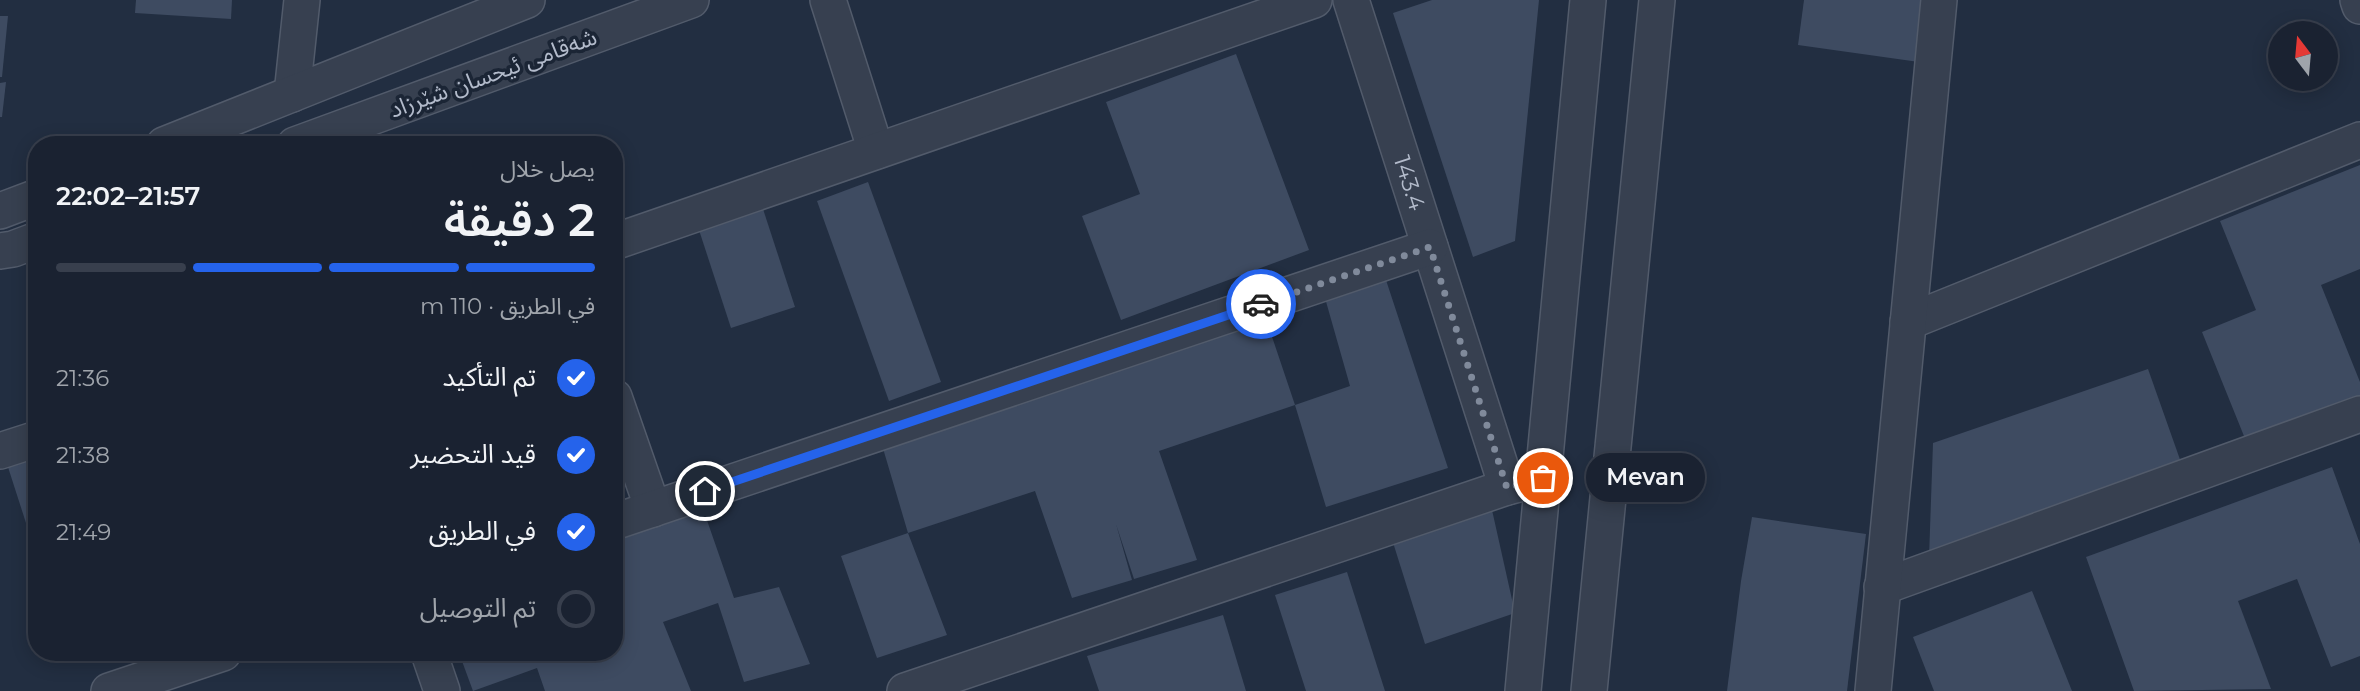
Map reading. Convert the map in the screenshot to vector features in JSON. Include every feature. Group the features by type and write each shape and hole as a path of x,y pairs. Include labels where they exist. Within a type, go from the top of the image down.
{"street":[{"path":"292,94 302,0"},
{"path":"187,136 527,0"},
{"name":"شەقامی ئیحسان شێرزاد","path":"320,136 691,0"},
{"path":"828,0 876,151"},
{"path":"623,239 1314,0"},
{"name":"143.4","path":"1351,0 1507,488"},
{"path":"1523,691 1588,0"},
{"path":"1589,691 1657,0"},
{"path":"1873,691 1939,0"},
{"path":"2358,0 2360,6"},
{"path":"1908,322 2360,140"},
{"path":"0,212 28,201"},
{"path":"623,519 1430,247"},
{"path":"1882,587 2360,414"},
{"path":"623,423 653,509"},
{"path":"0,451 28,442"},
{"path":"905,691 1543,478"},
{"path":"110,691 166,682 207,661"},
{"path":"432,661 442,691"}],"building":[{"path":"136,0 232,0 231,19 135,13"},
{"path":"1432,0 1539,0 1515,241 1473,257 1393,13"},
{"path":"1804,0 1922,0 1919,62 1798,45"},
{"path":"0,16 8,16 2,77 0,77"},
{"path":"1236,54 1309,250 1121,320 1082,216 1140,194 1106,102"},
{"path":"6,82 2,117 0,117 0,83"},
{"path":"2360,165 2360,269 2321,285 2360,382 2360,401 2248,446 2202,332 2256,310 2220,221"},
{"path":"868,182 941,382 889,401 817,201"},
{"path":"763,209 795,307 731,328 699,230"},
{"path":"1384,274 1448,468 1326,507 1295,405 1350,386 1323,291"},
{"path":"1263,310 1295,405 1159,451 1197,560 1134,579 1116,524 1132,580 1072,598 1035,491 908,533 882,445"},
{"path":"2148,369 2183,468 1929,558 1933,443"},
{"path":"28,457 28,529 7,464"},
{"path":"2332,467 2360,544 2360,656 2331,667 2297,579 2238,601 2271,689 2134,691 2086,557"},
{"path":"1490,501 1515,613 1425,644 1390,533"},
{"path":"701,503 734,598 779,587 810,664 744,682 718,603 663,622 691,691 545,691 537,668 473,691 462,661 623,661 623,528"},
{"path":"1752,517 1866,534 1847,691 1727,691"},
{"path":"908,533 947,635 877,658 841,556"},
{"path":"1347,572 1385,691 1306,691 1275,595"},
{"path":"2032,591 2072,691 1934,691 1913,637"},
{"path":"1223,615 1246,691 1099,691 1087,656"}],"way so far":[{"path":"1261,304 1430,247 1507,488 1543,478"}],"place":[{"name":"Mevan","path":"1543,478"}],"route":[{"path":"705,491 1261,304"}]}
